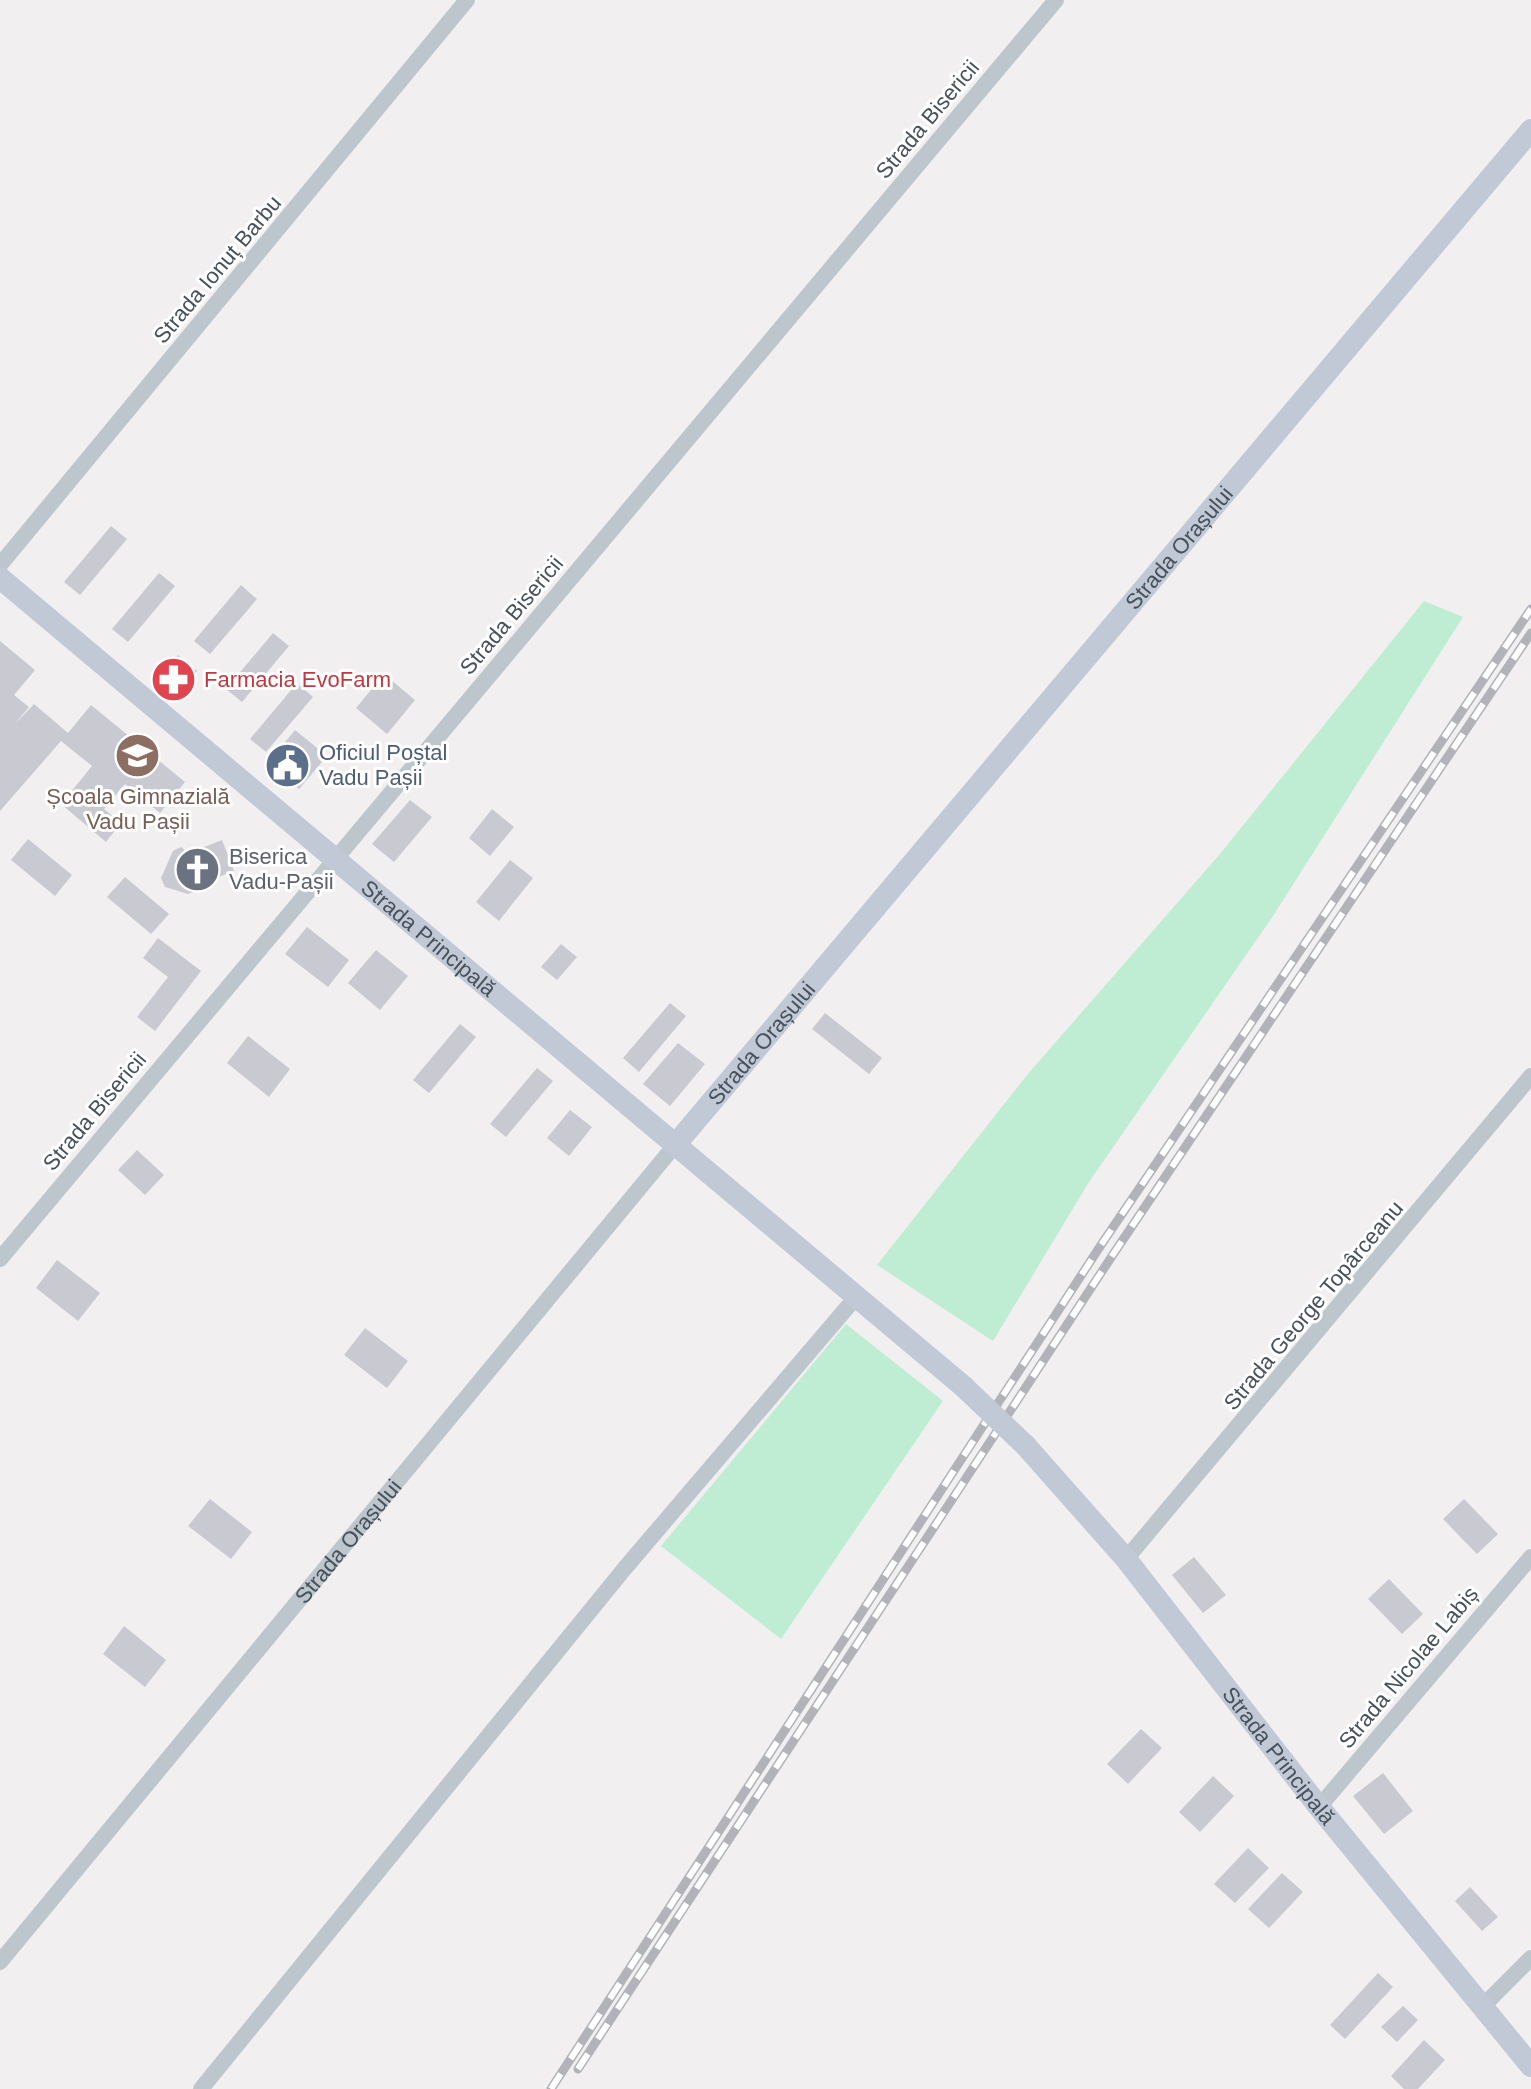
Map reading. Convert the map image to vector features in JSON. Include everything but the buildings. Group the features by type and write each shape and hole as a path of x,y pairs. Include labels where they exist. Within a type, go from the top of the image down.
{"main road":[{"name":"Strada Orașului","path":"676,1144 1531,130"},
{"name":"Strada Principală","path":"0,578 857,1296 963,1386 1026,1446 1126,1559 1319,1807 1531,2066"}],"street":[{"name":"Strada Ionuț Barbu","path":"0,565 467,0"},
{"name":"Strada Bisericii","path":"0,1259 1056,0"},
{"name":"Strada George Topârceanu","path":"1126,1559 1531,1076"},
{"name":"Strada Orașului","path":"0,1962 676,1144"},
{"path":"201,2089 625,1568 857,1296"},
{"name":"Strada Nicolae Labiș","path":"1319,1807 1531,1557"},
{"path":"1482,2007 1531,1958"}],"green space":[{"path":"1424,601 1463,617 1273,916 1089,1182 993,1341 877,1265 1027,1075 1220,854"},
{"path":"846,1324 943,1401 781,1639 661,1546"}],"railway":[{"path":"551,2089 1101,1245 1531,609"},
{"path":"578,2069 1114,1253 1531,633"}],"place":[{"name":"Farmacia EvoFarm","path":"173,679"},
{"name":"Școala Gimnazială Vadu Pașii","path":"138,755"},
{"name":"Oficiul Poștal Vadu Pașii","path":"288,765"},
{"name":"Biserica Vadu-Pașii","path":"198,869"}]}
